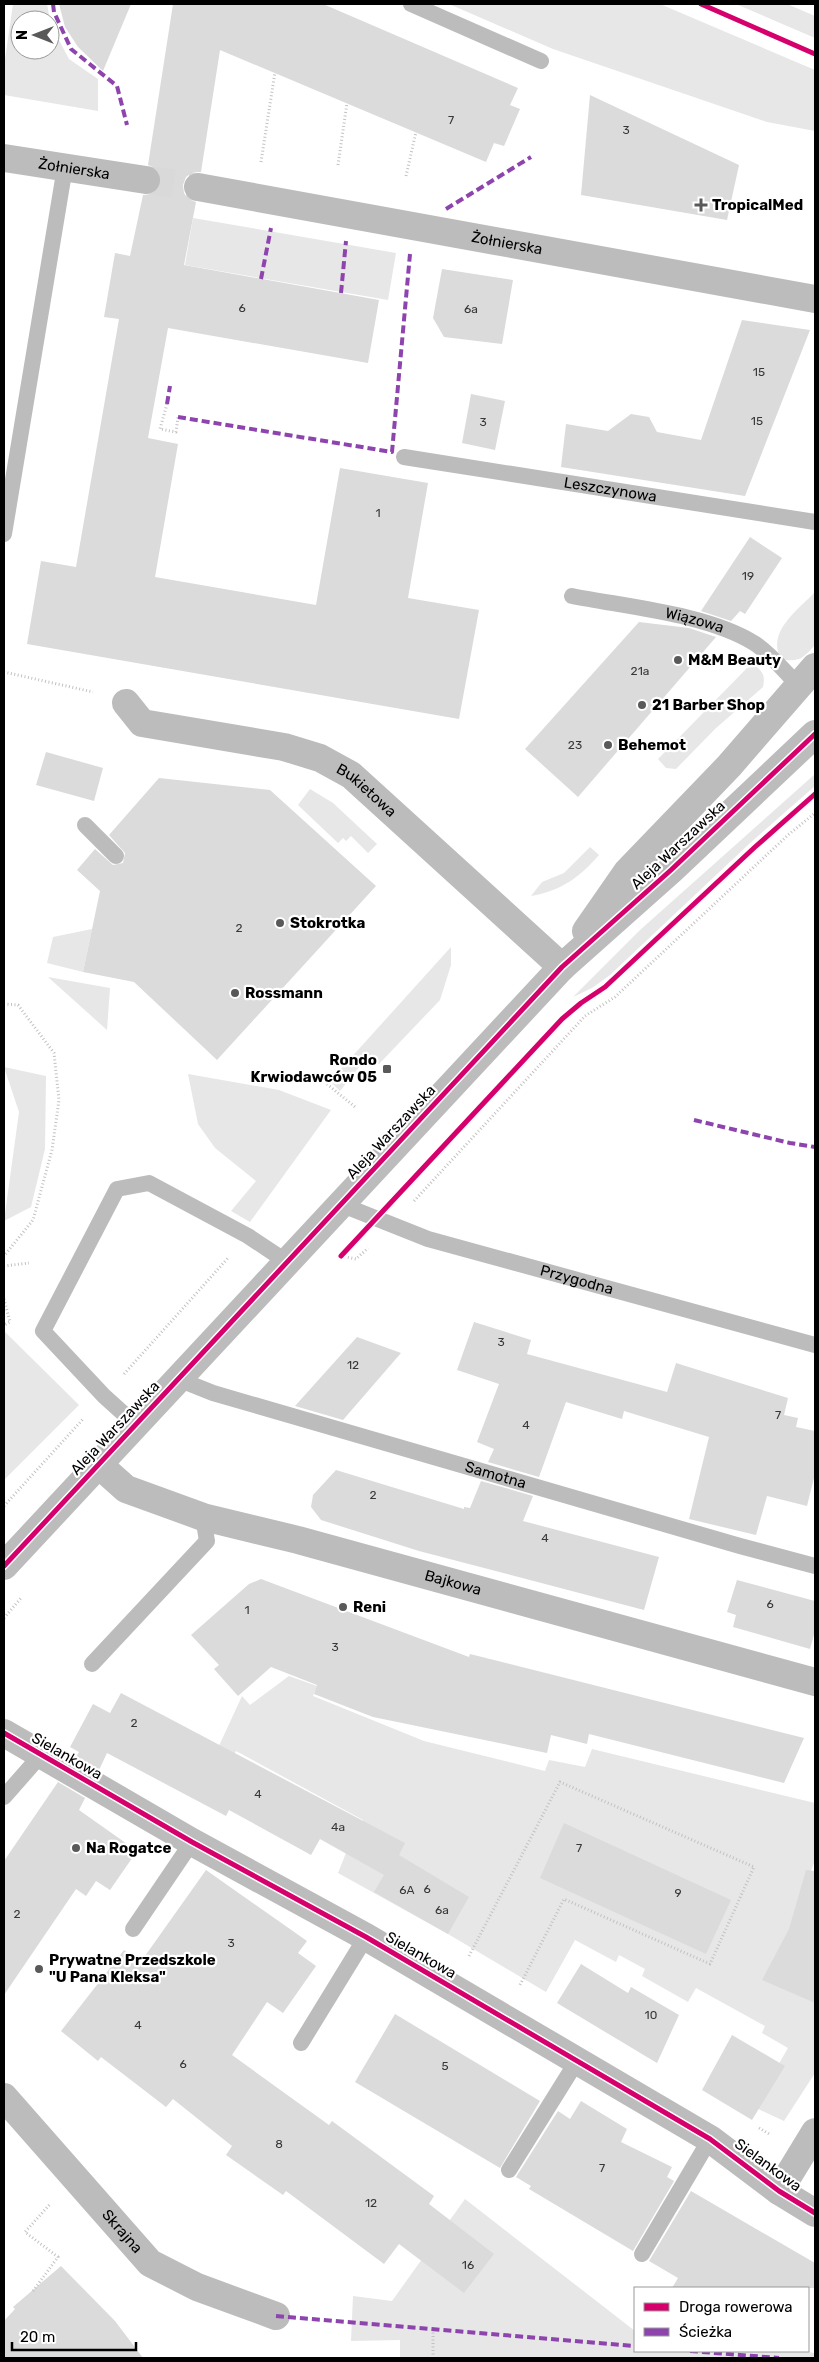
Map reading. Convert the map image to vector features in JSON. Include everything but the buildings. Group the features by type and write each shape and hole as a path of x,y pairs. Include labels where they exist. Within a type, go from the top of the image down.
{"street":[{"name":"Żołnierska","path":"4,158 146,180"},
{"name":"Żołnierska","path":"198,187 815,299"},
{"name":"Aleja Warszawska","path":"562,967 627,872 729,766 807,676"},
{"name":"Bukietowa","path":"126,703 142,723 284,747 320,758 351,775 562,967"},
{"name":"Aleja Warszawska","path":"4,1566 562,967 671,870 815,734"},
{"name":"Bajkowa","path":"98,1464 126,1489 203,1517 298,1540 815,1682"},
{"name":"Sielankowa","path":"4,1733 40,1756 192,1842 366,1937 577,2060 710,2139 780,2191 815,2213"},
{"name":"Skrajna","path":"4,2097 150,2263 197,2287 276,2316"},
{"path":"780,2191 815,2132"}],"lane":[{"path":"411,4 541,61"},
{"path":"4,534 65,167"},
{"name":"Leszczynowa","path":"404,457 815,522"},
{"name":"Wiązowa","path":"572,596 676,616 725,628 756,644 807,676"},
{"path":"85,825 116,856"},
{"path":"135,1424 104,1396 43,1331 118,1189 149,1183 248,1236 287,1262"},
{"name":"Przygodna","path":"340,1204 428,1239 815,1346"},
{"name":"Samotna","path":"178,1379 222,1395 740,1546 815,1566"},
{"path":"92,1664 207,1541 203,1517"},
{"path":"4,1797 40,1756"},
{"path":"133,1929 192,1842"},
{"path":"301,2043 366,1937"},
{"path":"509,2170 577,2060"},
{"path":"642,2254 710,2139"}],"path":[{"path":"260,170 275,72"},
{"path":"338,165 347,104"},
{"path":"406,176 416,132"},
{"path":"167,404 160,429 176,432 178,416"},
{"path":"4,672 98,693"},
{"path":"4,1004 18,1005 54,1053 59,1100 52,1150 32,1220 4,1256"},
{"path":"326,1084 355,1107"},
{"path":"341,1256 375,1218"},
{"path":"4,1506 248,1236"},
{"path":"4,1266 29,1263"},
{"path":"4,1299 10,1322 4,1325"},
{"path":"453,1988 560,1782 754,1867 710,1964 564,1899 516,1994 502,2017"},
{"path":"32,2291 58,2258 25,2232 74,2177"},
{"path":"433,2329 433,2358"}],"shaded area":[{"path":"13,4 47,4 48,10 12,10"},
{"path":"449,4 660,4 815,70 815,131 767,122 553,49"},
{"path":"736,4 787,4 815,16 815,38"},
{"path":"10,25 10,60 60,60 60,42 69,59 98,79 98,111 4,95 4,66"},
{"path":"193,218 396,253 388,300 185,265"},
{"path":"815,592 815,645 797,660 781,659 777,649 781,631 786,622"},
{"path":"755,666 763,675 763,687 715,729 676,769 666,768 658,759 747,668"},
{"path":"815,774 815,786 749,844 610,975 592,988 573,997 640,930"},
{"path":"310,789 333,803 377,844 368,853 351,836 346,841 343,838 338,843 298,805"},
{"path":"590,847 599,855 585,870 561,887 531,896 542,882 564,873"},
{"path":"92,929 83,972 47,963 53,937"},
{"path":"451,947 451,965 440,1000 379,1064 367,1057 340,1091 330,1081"},
{"path":"48,977 110,988 107,1030"},
{"path":"4,1067 46,1076 45,1149 31,1207 4,1221 19,1112"},
{"path":"188,1074 279,1090 331,1110 250,1222 231,1211 256,1181 215,1148 198,1124"},
{"path":"4,1331 79,1405 4,1480"},
{"path":"289,1676 317,1686 313,1696 424,1741 545,1771 549,1760 585,1767 592,1749 815,1803 815,1860 771,1982 815,2002 815,2073 784,2121 754,2107 788,2048 762,2033 765,2026 696,1988 688,2002 642,1976 645,1969 619,1955 616,1962 575,1940 546,1992 448,1934 338,1873 363,1820 236,1751 233,1756 218,1748 242,1696 250,1705"},
{"path":"465,2199 634,2330 634,2352 806,2352 815,2353 815,2358 400,2358 400,2340 351,2341 353,2296 392,2301"}],"tunnel":[{"path":"146,180 198,187"}],"marked path":[{"path":"53,4 54,12 71,49 117,86 127,125"},
{"path":"446,209 531,157"},
{"path":"261,279 271,228"},
{"path":"341,293 346,241"},
{"path":"178,417 392,452 410,254"},
{"path":"167,404 170,386"},
{"path":"694,1120 790,1143 815,1147"},
{"path":"276,2316 634,2346"},
{"path":"703,2352 779,2358"}],"cycle path":[{"path":"701,4 815,54"},
{"path":"4,1566 562,967 671,870 815,734"},
{"path":"341,1256 562,1019 605,987 755,847 815,794"},
{"path":"4,1733 192,1842 366,1937 710,2139 779,2191 815,2213"}],"place":[{"name":"TropicalMed","path":"701,205"},
{"name":"M&M Beauty","path":"678,660"},
{"name":"21 Barber Shop","path":"642,705"},
{"name":"Behemot","path":"608,745"},
{"name":"Stokrotka","path":"280,923"},
{"name":"Rossmann","path":"235,993"},
{"name":"Rondo Krwiodawców 05","path":"387,1069"},
{"name":"Reni","path":"343,1607"},
{"name":"Na Rogatce","path":"76,1848"},
{"name":"Prywatne Przedszkole \"U Pana Kleksa\"","path":"39,1969"}]}
